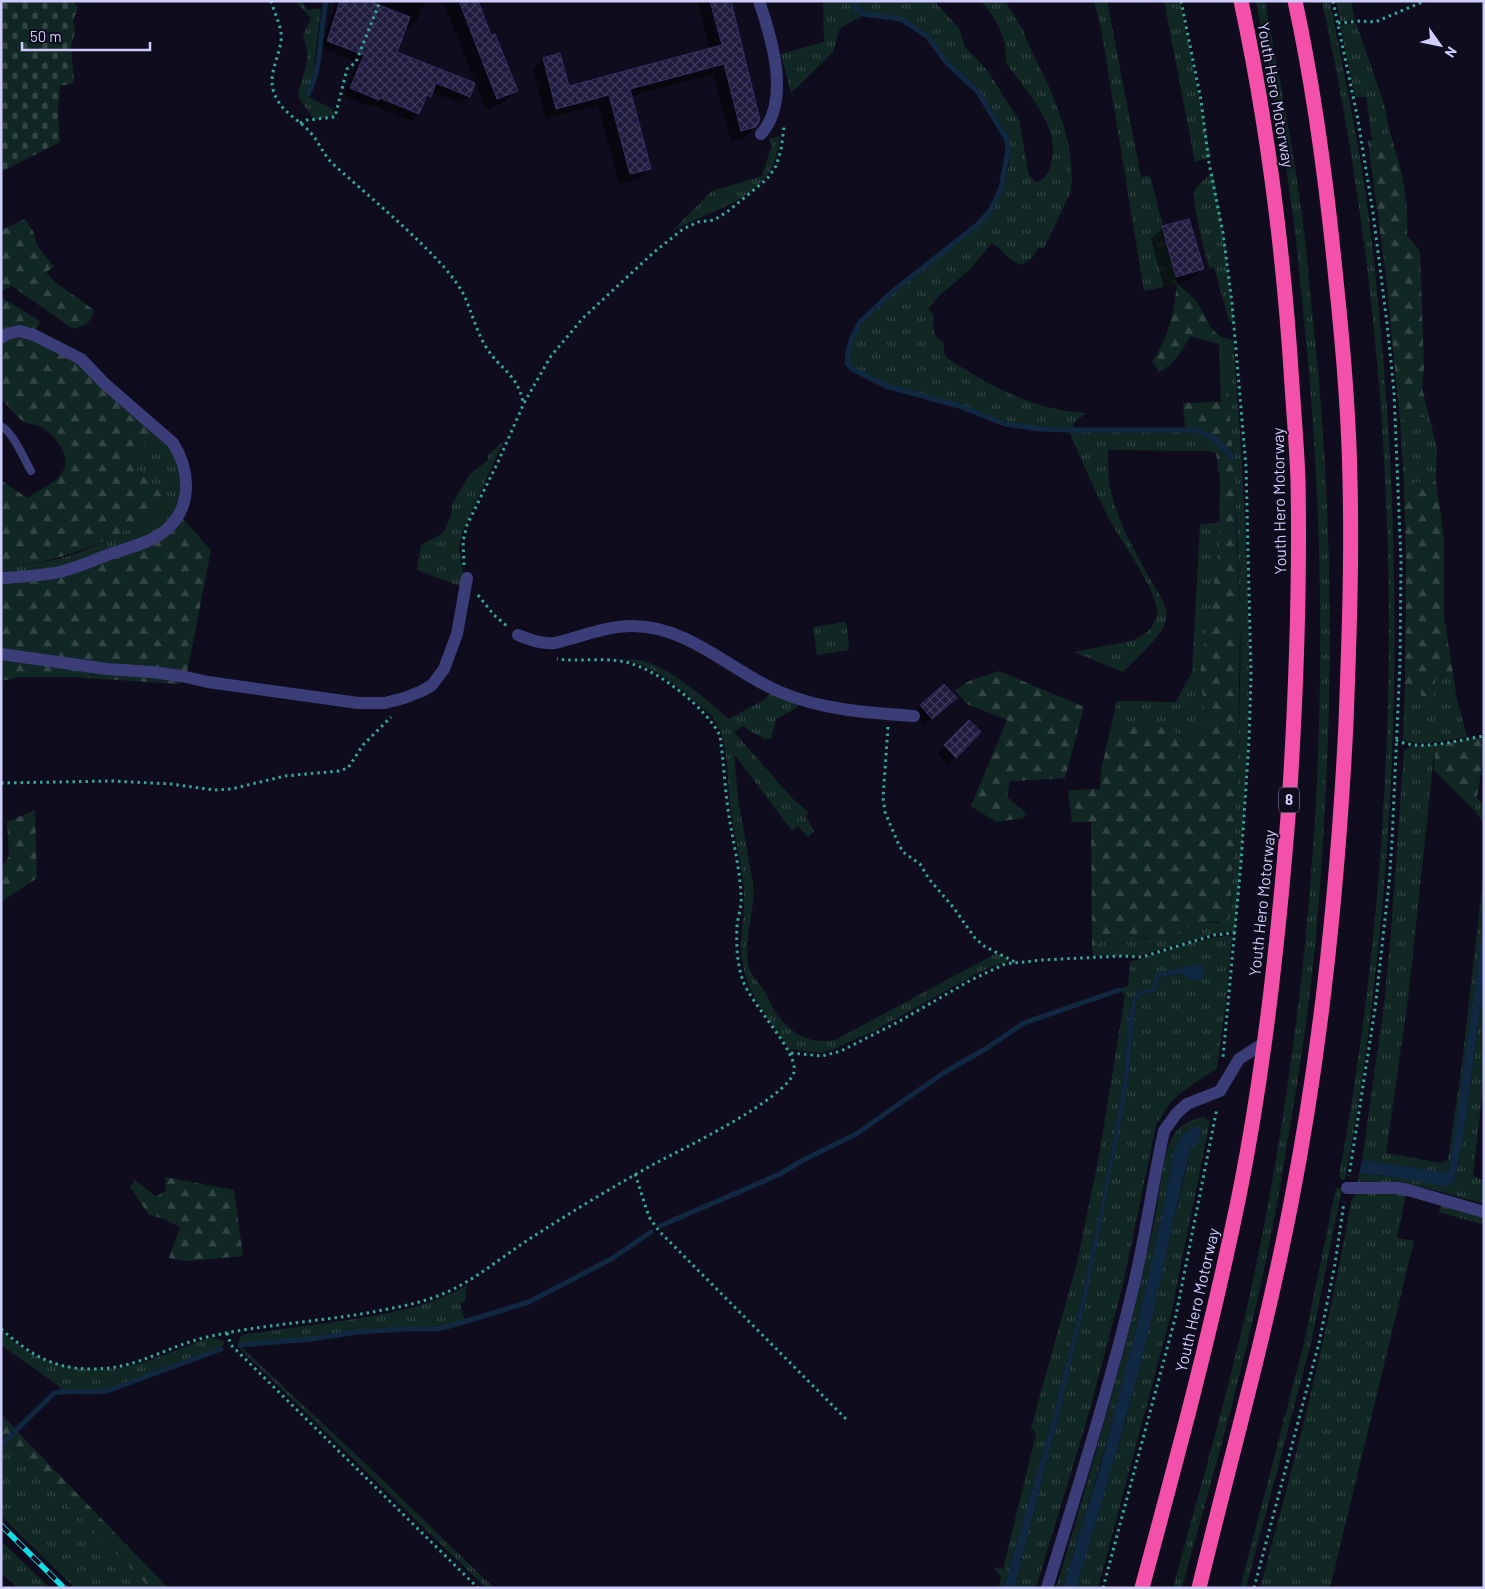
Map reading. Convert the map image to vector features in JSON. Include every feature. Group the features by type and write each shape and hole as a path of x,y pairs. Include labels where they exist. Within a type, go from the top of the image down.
{"highway":[{"name":"Youth Hero Motorway","path":"1142,1588 1209,1331 1239,1193 1264,1043 1282,901 1292,760 1298,623 1298,479 1289,334 1275,196 1254,60 1241,1"},
{"path":"1199,1588 1260,1343 1291,1203 1316,1050 1332,925 1344,763 1350,624 1350,477 1341,329 1327,189 1305,50 1295,1"}],"street":[{"path":"759,1 768,28 777,74 773,114 761,134"},
{"path":"1,338 7,334 19,332 34,335 81,359 104,383 173,443 180,454 185,468 187,485 185,500 178,516 166,530 150,540 60,572 1,578"},
{"path":"1,654 107,669 152,672 208,682 358,703 385,703 422,691 432,685 444,669 457,634 468,578"},
{"path":"518,635 545,643 618,627 633,626 664,630 692,641 762,683 791,696 845,710 914,716"},
{"path":"1047,1588 1119,1345 1134,1282 1164,1131 1176,1114 1187,1104 1220,1090 1239,1059 1264,1043"},
{"path":"1347,1188 1402,1189 1484,1212"}],"lane":[{"path":"1,426 5,428 16,444 31,471"}],"path":[{"path":"271,1 281,33 281,40 272,71 272,87 275,97 281,106 316,139 332,163 393,217 453,278 467,302 483,342 514,378 521,391 524,403"},
{"path":"300,123 307,120 335,117 347,69 356,62 380,1"},
{"path":"1181,1 1201,100 1223,233 1232,303 1246,468 1251,675 1242,863 1222,1064"},
{"path":"1254,1588 1319,1343 1335,1264 1366,1067 1384,932 1392,842 1402,561 1394,392 1370,194 1358,120 1334,1"},
{"path":"1338,23 1375,22 1425,1"},
{"path":"518,635 494,614 479,597 468,578 463,558 463,541 467,526 524,403 551,356 583,318 653,253 683,230 698,222 714,220 727,212 766,179 776,166 784,126"},
{"path":"1,1329 37,1357 54,1364 90,1369 129,1366 180,1345 227,1333 419,1303 466,1282 534,1236 635,1174 760,1105 787,1084 794,1072 794,1062 790,1053 744,986 740,969 738,925 742,899 729,821 720,736 714,724 672,685 637,665 624,662 551,658"},
{"path":"889,714 883,798 885,812 898,843 903,852 920,864 929,879 976,938 984,946 1016,962"},
{"path":"1,783 112,781 171,784 214,790 231,789 285,776 338,771 348,768 364,745 392,716"},
{"path":"1396,740 1403,744 1412,745 1442,744 1484,736"},
{"path":"790,1053 822,1056 841,1052 971,980 1005,964 1122,956 1142,957 1214,935 1236,933"},
{"path":"1103,1588 1176,1315 1220,1090"},
{"path":"635,1174 649,1217 659,1230 846,1419"},
{"path":"227,1333 232,1345 478,1588"}],"green space":[{"path":"1,1 74,1 78,9 73,20 75,32 71,46 74,83 60,86 58,110 60,142 1,172"},
{"path":"296,1 302,1 307,10 321,8 312,83 305,95 334,110 333,116 314,119 300,100 298,93 307,62 307,50 303,36 311,18"},
{"path":"823,1 853,1 856,10 862,16 840,28 833,52 791,93 781,54 824,42"},
{"path":"856,1 934,1 959,28 965,47 987,70 1019,120 1029,175 1036,183 1046,176 1049,170 1053,148 1052,137 1044,116 1007,64 1005,45 999,27 981,1 1005,1 1022,28 1050,89 1063,123 1070,152 1072,181 1070,194 1044,248 1038,248 1032,258 1021,265 992,243 969,270 938,297 928,309 934,315 934,331 937,337 944,343 944,353 947,358 979,378 1013,395 1049,407 1086,413 1074,423 1072,428 1040,428 1001,422 967,408 884,385 870,379 849,362 855,336 871,313 893,292 970,232 991,210 1004,184 1010,156 1008,139 1005,132 980,93 971,82 943,57 930,37 917,27 901,19 871,15 860,8"},
{"path":"1094,1 1107,1 1141,177 1150,175 1177,284 1144,291 1101,28"},
{"path":"1164,1 1180,1 1211,157 1195,162"},
{"path":"1256,1 1265,1 1294,162 1305,242 1320,395 1325,471 1330,622 1327,773 1323,849 1308,1012 1275,1214 1251,1328 1217,1461 1182,1588 1173,1588 1236,1355 1268,1202 1294,1038 1306,936 1314,834 1319,731 1320,628 1313,423 1293,216 1281,135"},
{"path":"1322,1 1330,2 1356,138 1369,219 1382,339 1390,459 1394,580 1394,700 1389,821 1379,941 1365,1061 1345,1180 1342,1180 1339,1176 1362,1030 1378,884 1387,736 1389,588 1383,440 1370,293 1350,146"},
{"path":"1336,1 1351,1 1355,20 1340,21"},
{"path":"1356,23 1384,104 1390,133 1372,139 1366,97 1355,97 1340,25"},
{"path":"1390,133 1404,184 1407,209 1407,236 1420,251 1424,367 1422,388 1429,416 1400,420 1385,269 1368,141"},
{"path":"780,136 776,157 768,174 756,187 725,207 672,231 712,191 762,176 772,145 769,139"},
{"path":"1213,172 1225,245 1234,324 1229,321 1214,267 1209,268 1195,206 1196,188"},
{"path":"25,219 34,233 37,245 54,267 46,272 55,282 94,310 90,321 84,325 73,329 12,286 1,291 1,230"},
{"path":"1177,284 1195,300 1210,326 1218,335 1224,338 1233,456 1240,611 1238,769 1230,917 1227,921 1205,923 1158,940 1115,934 1092,947 1091,822 1072,822 1068,790 1100,789 1101,770 1111,727 1163,724 1188,742 1206,725 1200,673 1219,550 1220,480 1216,453 1231,458 1232,456 1222,444 1207,433 1194,429 1185,429 1183,403 1221,402 1219,344 1190,336 1178,357 1165,369 1159,372 1152,362 1170,324"},
{"path":"1,297 40,321 35,331 1,334"},
{"path":"19,333 64,352 155,429 131,464 155,486 167,503 163,512 85,549 45,561 1,565 1,480 27,498 57,479 65,466 62,449 53,436 37,425 28,424 23,421 1,399 1,340"},
{"path":"1224,338 1233,340 1246,539 1249,646 1242,850 1235,931 1214,934 1142,955 1093,956 1092,947 1115,934 1145,939 1172,936 1182,930 1205,923 1219,923 1231,905 1237,794 1240,610 1232,440"},
{"path":"1429,416 1437,448 1436,481 1404,484 1400,420"},
{"path":"155,429 172,444 184,499 165,529 86,562 1,576 1,565 48,561 82,552 167,503 155,486 131,464"},
{"path":"1069,431 1195,431 1219,444 1231,458 1209,451 1108,450 1110,485 1115,507 1129,540 1160,595 1166,612 1165,623 1158,635 1147,649 1123,672 1074,652 1131,641 1139,637 1154,624 1157,615 1156,606 1139,568 1110,521"},
{"path":"503,442 462,533 459,548 464,577 462,587 417,570 421,545 443,533 451,516 452,504 470,474 488,460 488,455"},
{"path":"1436,481 1444,538 1444,616 1453,674 1436,675 1433,700 1423,702 1419,688 1405,687 1406,566 1404,484"},
{"path":"182,518 211,550 187,673 108,665 1,650 1,582 87,567"},
{"path":"1220,522 1219,550 1200,673 1206,725 1188,742 1163,724 1111,727 1117,701 1176,702 1192,672 1200,525"},
{"path":"845,622 849,650 817,655 813,627"},
{"path":"1,656 182,678 179,684 71,677 21,677 1,681"},
{"path":"620,659 639,660 663,669 699,694 729,719 764,700 772,692 802,701 795,709 776,719 771,739 764,739 743,726 734,732 792,798 808,812 806,817 814,831 808,837 798,826 792,831 734,754 738,798 753,884 747,944 748,964 752,975 764,990 774,1011 797,1034 818,1041 835,1040 997,953 1010,961 976,974 874,1031 832,1050 820,1053 789,1049 756,999 750,988 743,966 741,948 744,903 741,863 731,812 725,749 718,726 712,716 670,681 646,667"},
{"path":"999,671 1084,707 1065,778 1010,781 1007,797 1026,813 1023,818 996,822 971,806 1007,720 967,704 955,690 969,681"},
{"path":"1453,674 1457,700 1467,737 1426,743 1403,740 1405,687 1420,688 1423,702 1432,700 1435,675"},
{"path":"1484,737 1484,753 1475,811 1434,770 1435,745"},
{"path":"1435,745 1409,991 1386,1153 1441,1163 1448,1160 1462,1064 1484,870 1481,942 1473,1014 1452,1159 1448,1171 1443,1172 1362,1160 1384,1005 1404,750 1412,746"},
{"path":"1477,798 1484,805 1484,823 1475,811"},
{"path":"35,810 37,878 1,902 1,868 9,856 7,822"},
{"path":"1232,936 1226,1003 1217,1068 1183,1091 1170,1103 1156,1125 1124,1280 1090,1409 1036,1588 1014,1588 1060,1411 1128,1080 1136,1000 1141,994 1156,992 1158,977 1181,974 1193,980 1197,964 1156,974 1153,989 1139,991 1133,997 1128,1024 1124,1078 1105,1186 1082,1298 1054,1413 1013,1557 1004,1588 999,1588 1001,1577 993,1567 1003,1569 1036,1434 1031,1428 1077,1263 1100,1151 1125,995 1119,989 1128,986 1130,962 1190,943"},
{"path":"1484,979 1484,1078 1473,1176 1484,1180 1484,1204 1406,1184 1357,1182 1359,1174 1454,1181 1463,1138"},
{"path":"1204,1117 1210,1121 1171,1314 1098,1588 1076,1588 1126,1421 1191,1147 1175,1150 1140,1316 1126,1371 1096,1480 1063,1588 1056,1588 1101,1435 1132,1319 1157,1206 1166,1153 1173,1136 1182,1126 1190,1121"},
{"path":"165,1177 234,1190 243,1256 189,1261 169,1258 180,1227 161,1218 149,1215 130,1187 135,1180 156,1197 166,1190"},
{"path":"1336,1188 1342,1188 1312,1339 1246,1588 1240,1588 1304,1343"},
{"path":"1364,1193 1406,1193 1397,1238 1414,1241 1330,1588 1260,1588 1322,1347 1351,1201 1355,1195"},
{"path":"1441,1203 1484,1215 1484,1225 1439,1212"},
{"path":"467,1285 465,1301 460,1303 465,1320 440,1326 366,1330 240,1344 240,1338 246,1334 361,1318 402,1310 442,1298"},
{"path":"1,1330 16,1344 50,1362 88,1369 128,1366 209,1338 225,1342 221,1348 107,1390 90,1392 63,1391 1,1345"},
{"path":"240,1346 494,1588 486,1588 240,1349"},
{"path":"1,1414 16,1429 4,1440 1,1437"},
{"path":"17,1431 168,1588 150,1588 6,1442"},
{"path":"6,1442 150,1588 75,1588 1,1516 1,1447"},
{"path":"1,1541 50,1588 18,1588 1,1573"}],"water":[{"path":"1484,900 1484,979 1463,1138 1454,1181 1450,1185 1442,1186 1389,1176 1359,1174 1362,1160 1443,1172 1448,1171 1450,1167 1477,975"},
{"path":"1197,964 1205,967 1202,980 1193,980 1181,974 1158,977 1156,992 1141,994 1136,1000 1122,1118 1086,1299 1060,1411 1014,1588 1004,1588 1054,1413 1082,1298 1105,1186 1124,1078 1128,1024 1133,997 1139,991 1153,989 1155,974"},
{"path":"1196,1127 1201,1128 1199,1143 1191,1147 1188,1158 1144,1350 1112,1469 1076,1588 1063,1588 1100,1468 1138,1322 1175,1150 1183,1135 1188,1130"}],"building":[{"path":"340,1 369,1 410,17 397,52 475,83 470,97 436,83 431,97 427,95 419,114 350,88 364,55 327,41"},
{"path":"459,1 478,1 491,35 495,34 518,91 497,99"},
{"path":"710,1 731,1 760,120 756,127 741,131 724,64 630,89 651,169 630,174 609,95 556,109 543,58 560,53 569,86 722,45"},
{"path":"1189,219 1204,269 1176,277 1162,226"},
{"path":"944,684 957,698 932,719 920,705"},
{"path":"969,720 981,732 956,758 944,745"}],"waterway":[{"path":"308,94 316,73 326,1"},
{"path":"854,1 857,9 863,14 901,19 928,37 946,62 978,92 1007,140 1008,151 1001,188 990,211 977,225 892,292 860,322 851,340 847,363 852,369 886,386 959,406 1005,424 1040,429 1066,430 1195,430 1211,437 1232,457"},
{"path":"660,1226 780,1174 803,1160 856,1134 945,1072 987,1048 1024,1023 1119,990"},
{"path":"240,1345 312,1339 357,1332 436,1329 450,1326 529,1302 613,1258 651,1232"},
{"path":"1,1445 54,1393 107,1391 221,1349"}],"railway":[{"path":"1,1525 64,1588"}]}
